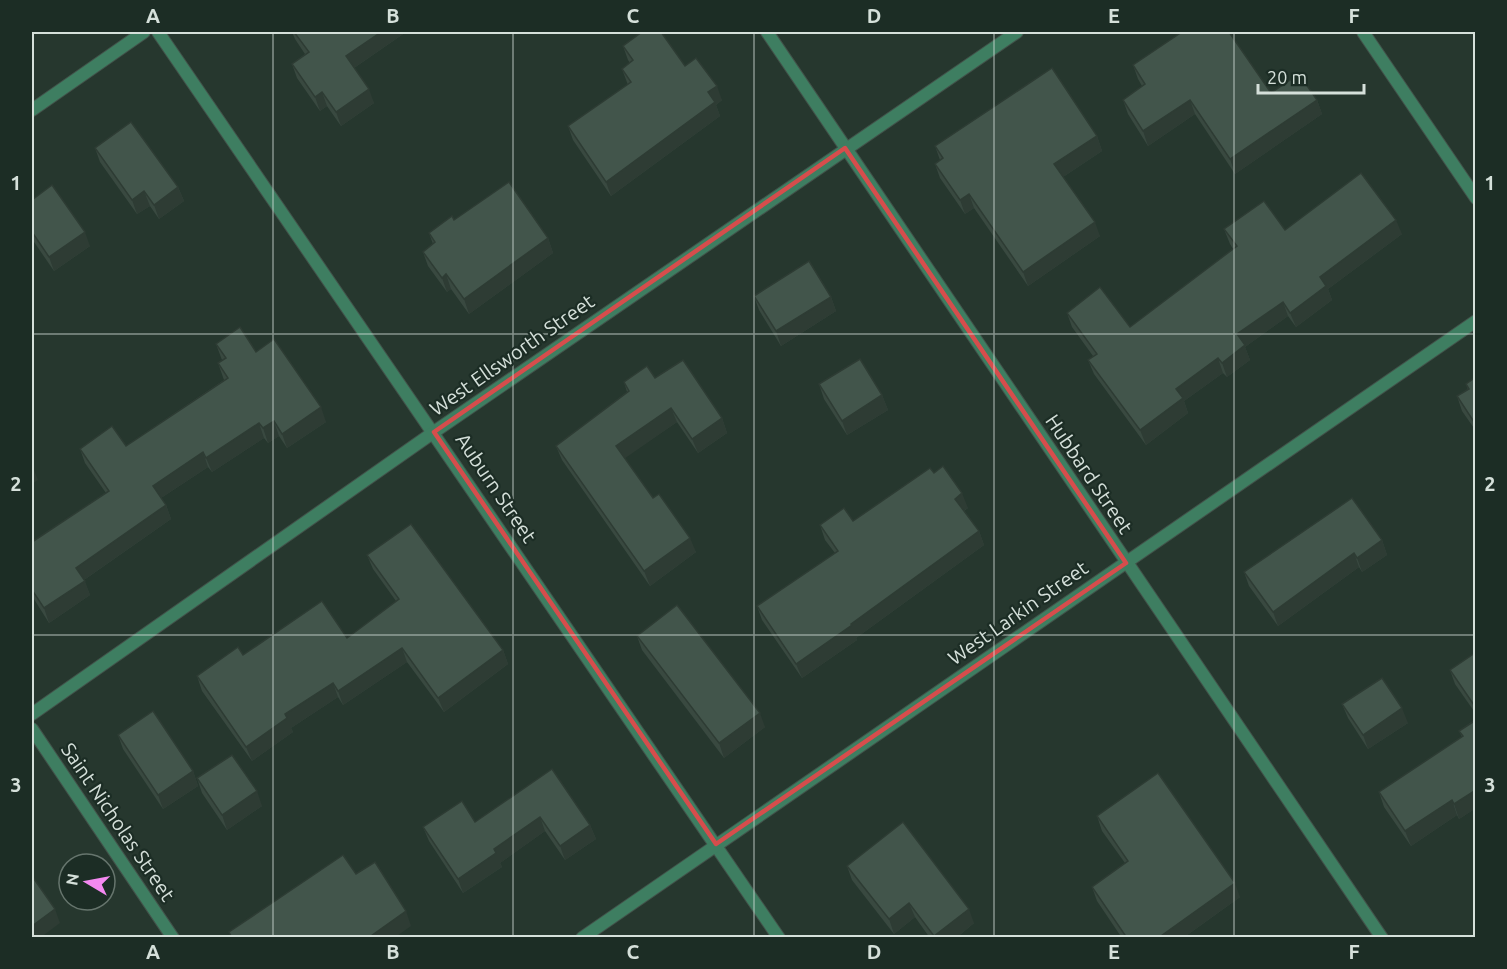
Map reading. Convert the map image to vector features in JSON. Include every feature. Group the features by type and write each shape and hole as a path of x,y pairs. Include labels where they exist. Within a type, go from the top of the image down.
{"street":[{"path":"32,110 144,32"},
{"name":"Auburn Street","path":"158,32 779,938"},
{"name":"Hubbard Street","path":"767,32 1382,938"},
{"name":"West Ellsworth Street","path":"32,714 434,432 1017,32"},
{"path":"1363,32 1476,198"},
{"name":"West Larkin Street","path":"582,938 1476,321"},
{"name":"Saint Nicholas Street","path":"32,729 173,938"}],"highlighted area":[{"path":"845,148 1126,563 716,844 434,432"}],"building":[{"path":"294,32 381,32 346,56 369,89 336,112 322,92 315,97 292,64 309,52"},
{"path":"642,32 661,32 685,66 696,58 717,86 708,92 715,102 606,182 568,126 631,82 622,69 633,60 623,46"},
{"path":"1182,32 1229,32 1271,93 1299,74 1317,100 1230,159 1190,100 1143,131 1123,100 1145,84 1133,65"},
{"path":"1052,68 1097,136 1054,164 1095,222 1023,272 969,194 960,200 935,164 943,158 935,146"},
{"path":"131,122 178,187 154,205 144,191 132,200 95,148"},
{"path":"1361,173 1396,220 1320,277 1326,286 1290,313 1283,302 1237,334 1245,345 1222,363 1218,358 1176,389 1183,398 1140,430 1088,360 1097,354 1067,313 1100,287 1130,327 1237,246 1224,229 1264,201 1285,230"},
{"path":"509,182 548,238 464,299 446,274 442,278 423,252 435,242 429,233 452,216 454,220"},
{"path":"52,185 85,232 49,257 32,232 32,200"},
{"path":"809,261 831,297 776,331 754,296"},
{"path":"240,327 256,352 274,339 321,407 282,434 274,421 263,428 259,423 206,458 203,452 153,486 166,505 76,568 85,581 44,608 32,590 32,542 109,491 80,449 112,426 126,446 228,378 218,363 226,358 216,344"},
{"path":"860,359 882,395 842,421 819,384"},
{"path":"683,360 722,418 692,439 671,408 616,446 653,498 659,494 690,538 644,571 556,446 629,391 624,382 647,366 655,378"},
{"path":"1476,377 1476,425 1457,396 1469,389 1466,384"},
{"path":"943,466 962,493 955,499 979,531 796,664 757,606 838,551 820,525 844,508 853,521 930,468 934,473"},
{"path":"1352,498 1382,540 1357,558 1354,553 1273,612 1244,572"},
{"path":"411,524 503,650 438,698 402,648 338,691 333,683 285,714 287,718 246,747 197,676 238,647 243,655 322,601 347,638 399,599 367,555"},
{"path":"677,605 760,713 719,743 637,636"},
{"path":"1476,654 1476,708 1450,670"},
{"path":"1382,678 1402,708 1363,735 1342,704"},
{"path":"153,711 193,771 158,795 118,735"},
{"path":"1476,720 1476,790 1454,804 1452,800 1405,831 1379,792 1463,736 1459,731"},
{"path":"232,755 257,791 222,815 197,778"},
{"path":"552,769 590,825 560,846 540,817 494,849 496,853 458,879 423,827 462,801 475,822"},
{"path":"1158,773 1235,883 1158,938 1127,938 1092,887 1128,861 1097,816"},
{"path":"903,822 969,909 934,936 909,903 889,919 847,866"},
{"path":"343,855 356,874 375,862 406,911 368,938 232,938 229,932"},
{"path":"32,876 55,909 32,926"}]}
